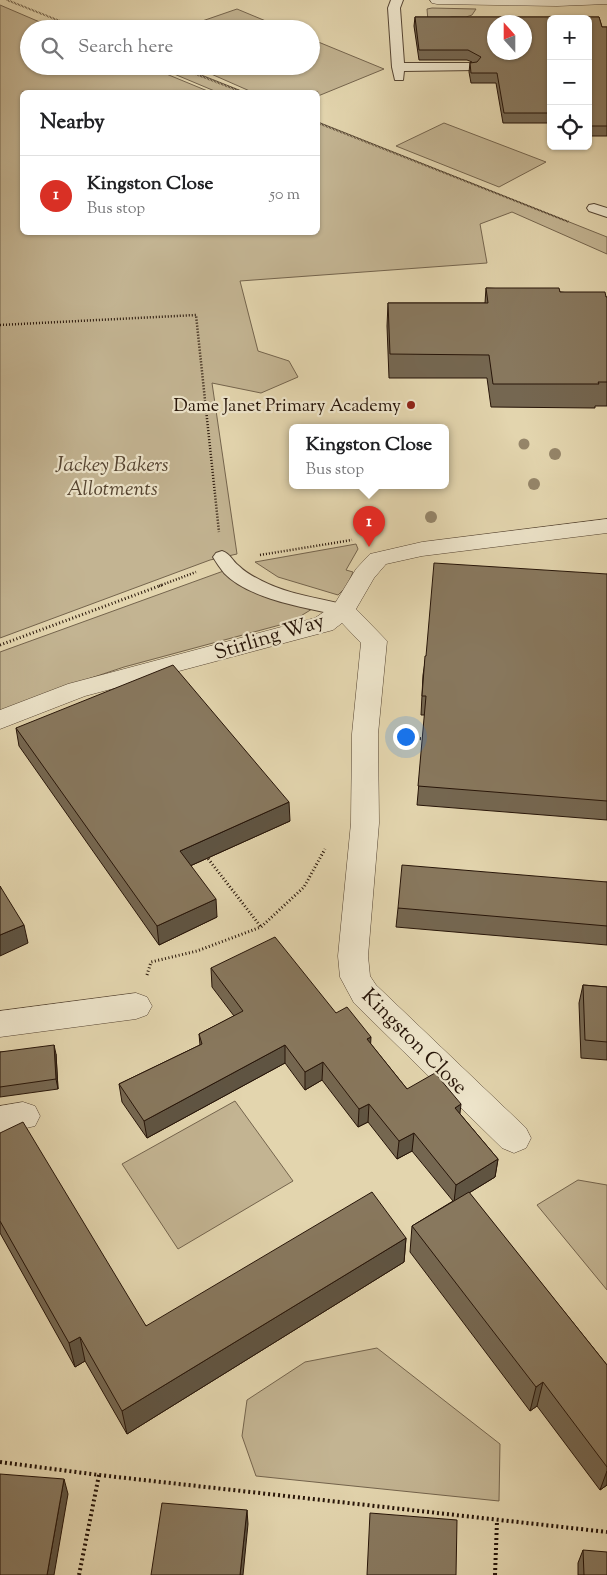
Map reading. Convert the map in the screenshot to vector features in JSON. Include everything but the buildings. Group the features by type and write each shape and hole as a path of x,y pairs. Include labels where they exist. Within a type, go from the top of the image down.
{"street":[{"path":"437,0 557,2 607,0"},
{"name":"Stirling Way","path":"0,720 77,690 324,624 343,610 364,574 378,559 422,549 607,526"},
{"name":"Kingston Close","path":"343,610 374,641 366,734 365,823 353,956 354,977 365,994 514,1138"},
{"path":"0,1024 136,1006"}],"lane":[{"path":"397,0 394,8 398,72 472,67"},
{"path":"223,560 238,576 274,593 343,610"}],"path":[{"path":"7,0 57,20"},
{"path":"198,75 237,90"},
{"path":"320,123 571,222"},
{"path":"0,325 196,315 223,560"},
{"path":"0,645 210,567 223,560 361,538"},
{"path":"366,734 433,739"},
{"path":"136,1006 152,962 197,951 261,927 304,887 332,837 365,823"},
{"path":"204,854 261,927"},
{"path":"0,1462 497,1521 607,1532"},
{"path":"79,1575 100,1475"},
{"path":"495,1575 497,1521"}],"green space":[{"name":"Jackey Bakers Allotments","path":"0,5 35,20 20,20 20,75 169,75 205,90 20,90 20,235 320,235 320,123 607,237 607,254 512,212 480,224 487,263 240,281 258,351 289,361 298,377 261,393 212,383 237,554 210,560 0,638"},
{"path":"237,9 263,20 205,20"},
{"path":"427,9 476,9 472,15 466,17 428,21"},
{"path":"320,43 384,69 320,95 320,90 247,90 213,75 320,75"},
{"path":"176,75 202,75 239,90 212,90"},
{"path":"444,123 546,162 499,187 396,146"},
{"path":"356,544 358,549 346,570 353,572 347,586 338,595 278,577 255,562"},
{"path":"229,569 312,609 291,622 124,667 0,711 0,652"},
{"path":"235,1101 293,1181 178,1249 122,1164"},
{"path":"578,1180 607,1185 607,1290 537,1205"},
{"path":"377,1348 500,1444 499,1501 256,1476 242,1436 247,1400 305,1362"}],"place":[{"name":"Dame Janet Primary Academy","path":"411,405"},
{"name":"Kingston Close","path":"369,547"}]}
